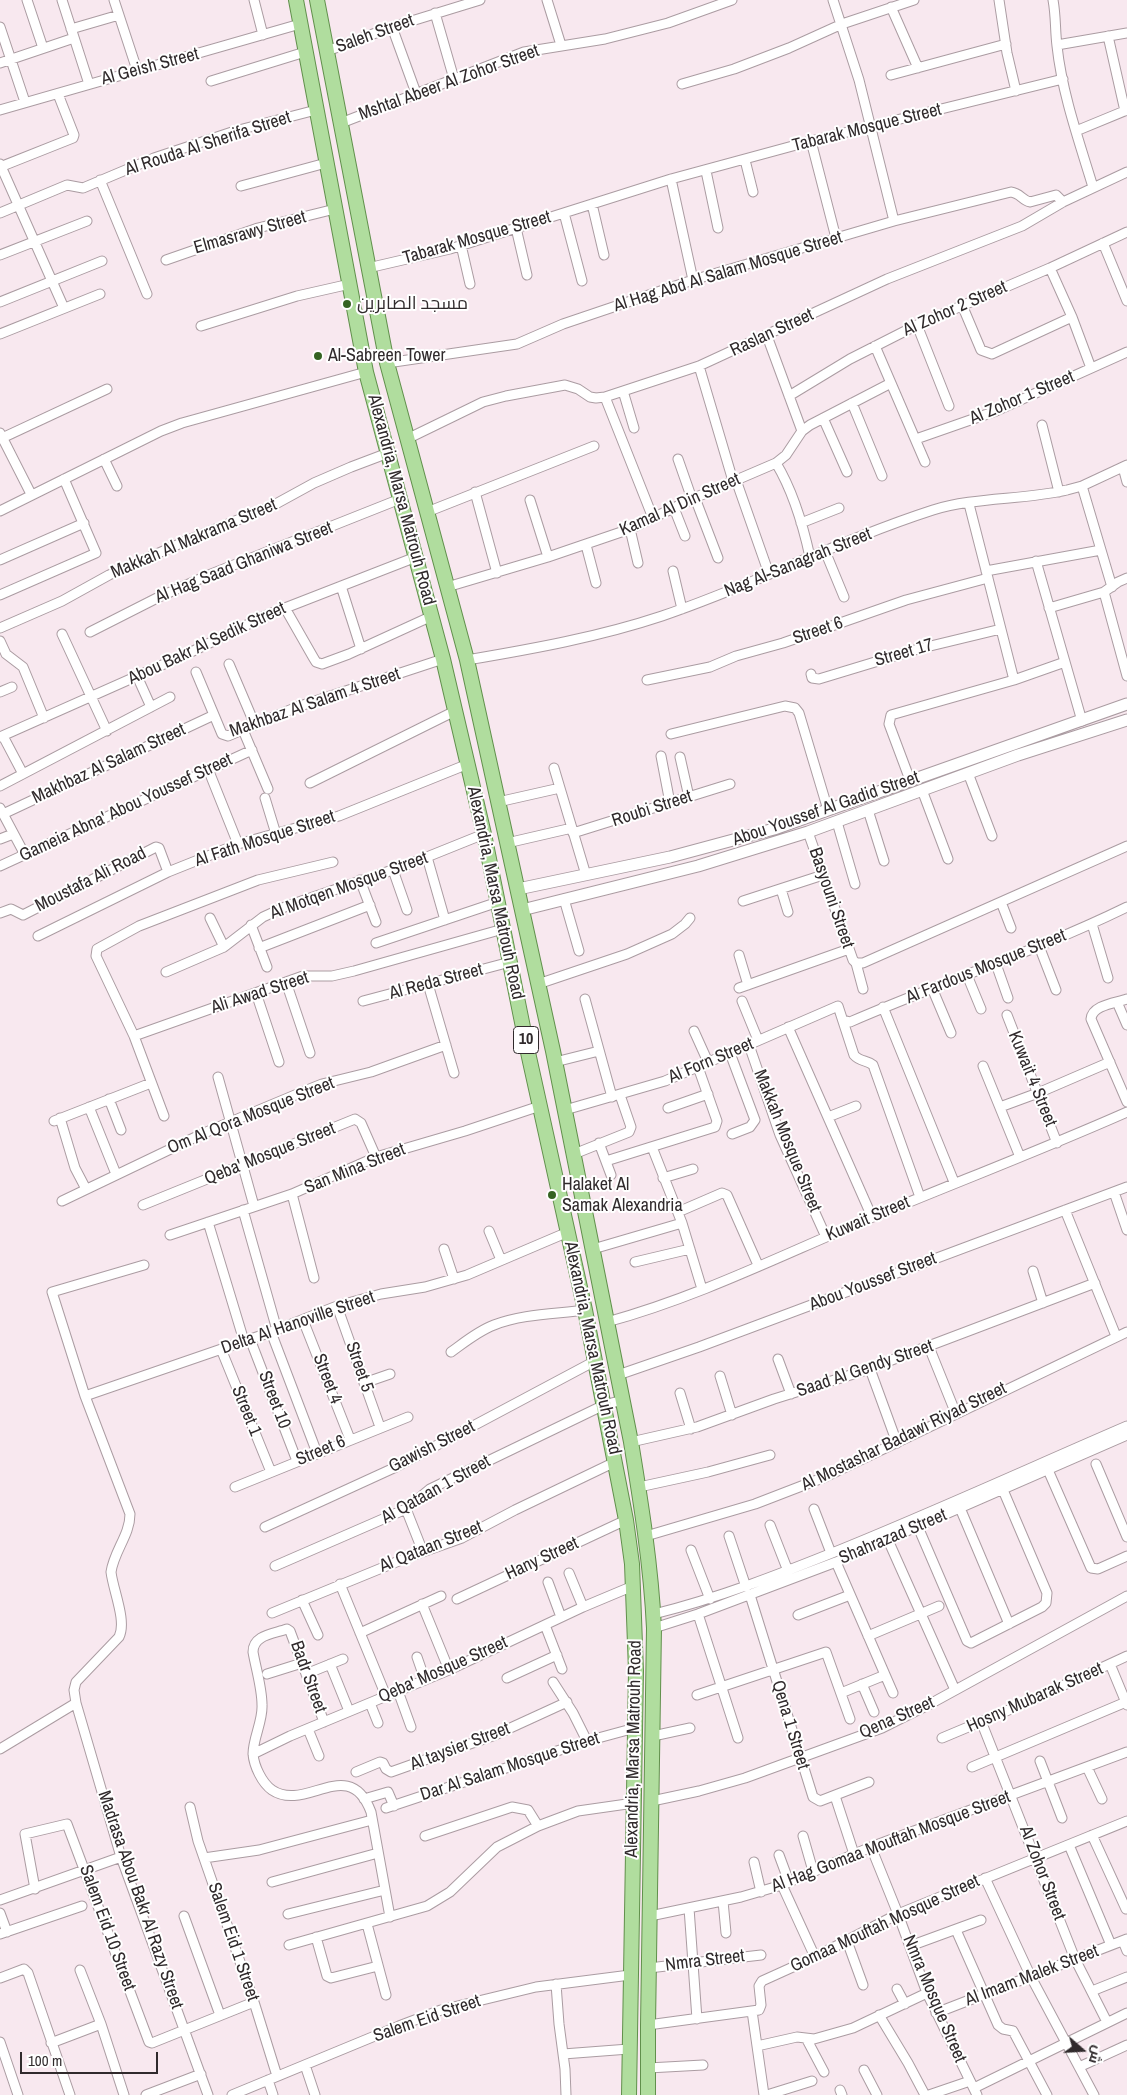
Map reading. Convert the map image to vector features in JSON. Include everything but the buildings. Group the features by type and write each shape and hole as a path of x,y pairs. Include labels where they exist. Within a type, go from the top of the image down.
{"main road":[{"name":"Alexandria, Marsa Matrouh Road","path":"296,0 366,372 443,659 484,834 529,1057 585,1310 626,1520 633,1586 636,1671 628,2095"},
{"name":"Alexandria, Marsa Matrouh Road","path":"317,0 387,364 467,660 480,717 554,1056 639,1487 646,1536 654,1621 648,2095"},
{"path":"340,235 361,230"},
{"path":"457,717 480,717"},
{"path":"529,1057 554,1056"}],"street":[{"path":"26,0 43,48"},
{"path":"62,0 89,84"},
{"path":"114,0 136,70"},
{"path":"254,0 263,35"},
{"name":"Saleh Street","path":"327,51 392,27 480,0"},
{"path":"547,0 561,45"},
{"name":"Mshtal Abeer Al Zohor Street","path":"341,123 524,52 605,39 668,23 732,0"},
{"path":"834,0 871,127 894,220"},
{"path":"682,84 761,58 842,24 914,0"},
{"path":"998,0 1016,91"},
{"path":"1053,0 1057,20 1057,45 1063,79 1076,131 1093,186"},
{"path":"891,7 918,68"},
{"path":"435,13 454,79"},
{"path":"0,63 43,48 73,33 119,15"},
{"name":"Al Geish Street","path":"0,110 300,24"},
{"path":"0,27 25,102"},
{"path":"392,27 416,93"},
{"path":"1057,45 1127,33"},
{"path":"1076,131 1126,110 1108,36"},
{"path":"891,75 1006,44"},
{"path":"211,81 305,52"},
{"name":"Tabarak Mosque Street","path":"368,268 461,245 671,179 811,141 1063,79"},
{"path":"58,94 74,135 73,138 0,166 64,308"},
{"name":"Al Rouda Al Sherifa Street","path":"0,213 67,185 83,188 154,158 226,134 316,110"},
{"path":"811,141 836,238"},
{"path":"745,160 753,192"},
{"path":"241,186 326,164"},
{"path":"706,171 718,228"},
{"name":"Raslan Street","path":"605,397 699,366 887,279 1022,226 1093,186 1127,172"},
{"path":"671,179 693,280"},
{"path":"100,180 147,294"},
{"name":"Al Hag Abd Al Salam Mosque Street","path":"387,364 518,344 563,324 693,280 894,220 1011,192 1020,195 1030,202 1056,194 1063,202"},
{"path":"592,204 604,254"},
{"name":"Elmasrawy Street","path":"166,260 258,228 335,209"},
{"path":"564,212 582,281"},
{"path":"0,256 87,220"},
{"path":"516,228 527,275"},
{"name":"Al Zohor 2 Street","path":"789,396 917,324 1050,268 1127,232"},
{"path":"1103,243 1126,296"},
{"path":"461,245 470,284"},
{"path":"0,302 102,262"},
{"path":"1050,268 1072,317 1091,368"},
{"path":"201,326 298,296 350,284"},
{"path":"0,334 100,294"},
{"path":"962,305 981,350 992,354 1072,317"},
{"path":"917,324 950,406"},
{"path":"767,336 802,431"},
{"path":"875,346 925,462"},
{"name":"Al Zohor 1 Street","path":"916,439 996,411 1127,352"},
{"path":"699,366 734,481 769,574"},
{"path":"0,511 31,494 182,423 366,372"},
{"name":"Kamal Al Din Street","path":"447,587 586,545 630,529 694,498 776,463 786,455 802,431 891,383"},
{"path":"406,439 484,402 506,396 565,385 578,389 590,397 605,397 653,518"},
{"path":"31,494 1,437 107,389"},
{"path":"623,391 634,428"},
{"path":"852,403 882,476"},
{"path":"823,418 847,472"},
{"path":"1042,425 1059,492"},
{"path":"427,512 594,446"},
{"name":"Makkah Al Makrama Street","path":"0,628 62,601 109,575 272,506 314,483 351,466 388,453"},
{"path":"104,459 117,486"},
{"path":"678,459 718,558"},
{"path":"776,463 791,494 810,557"},
{"path":"1125,466 1127,482"},
{"name":"Nag Al-Sanagrah Street","path":"467,660 537,648 618,628 682,609 825,551 935,510 1059,492 1082,486 1125,466"},
{"path":"0,595 93,556 96,552 64,479"},
{"path":"1082,486 1101,550 1127,676"},
{"path":"475,492 497,573"},
{"name":"Al Hag Saad Ghaniwa Street","path":"90,632 157,598 212,574 400,499"},
{"path":"530,500 548,557"},
{"path":"969,504 1014,680"},
{"path":"674,508 685,536"},
{"path":"801,523 839,508"},
{"path":"0,560 84,523"},
{"path":"630,529 638,563"},
{"path":"586,545 596,583"},
{"name":"Street 6","path":"647,680 710,667 736,656 783,643 987,574 1036,561 1101,550"},
{"path":"825,551 844,597"},
{"name":"Abou Bakr Al Sedik Street","path":"1,736 285,608 416,557"},
{"path":"1036,561 1082,720"},
{"path":"673,570 682,609"},
{"path":"1049,608 1108,589 1127,578"},
{"path":"341,586 360,649"},
{"path":"285,608 316,662 322,664 432,616"},
{"name":"Street 17","path":"811,674 812,678 819,679 918,649 1001,629"},
{"path":"62,634 107,731"},
{"path":"0,641 6,654 23,667 44,718"},
{"name":"Makhbaz Al Salam 4 Street","path":"196,672 224,736 228,736 297,707 443,659"},
{"path":"910,780 889,724 888,719 891,715 1014,680 1065,662"},
{"path":"229,664 255,725"},
{"path":"137,676 151,707"},
{"path":"0,692 12,687"},
{"path":"0,786 170,698"},
{"name":"Abou Youssef Al Gadid Street","path":"518,889 670,857 746,838 1127,704"},
{"path":"671,734 785,706 795,708 799,713 828,810"},
{"name":"Makhbaz Al Salam Street","path":"1,811 214,715"},
{"path":"310,783 457,717"},
{"name":"Abou Youssef Al Gadid Street","path":"522,910 698,866 808,832 1018,755 1127,720"},
{"path":"243,730 268,789"},
{"path":"1,736 22,774"},
{"path":"1014,743 1018,755"},
{"name":"Gameia Abna' Abou Youssef Street","path":"0,866 252,750"},
{"path":"660,756 670,803"},
{"path":"680,756 689,797"},
{"name":"Al Fath Mosque Street","path":"38,936 168,872 238,844 339,816 468,764"},
{"path":"554,768 586,875"},
{"path":"208,769 238,844"},
{"path":"968,773 992,836"},
{"name":"Roubi Street","path":"507,843 572,830 730,784"},
{"path":"498,802 560,788"},
{"path":"922,790 948,859"},
{"path":"265,798 276,834"},
{"path":"868,810 884,860"},
{"path":"1,811 24,855"},
{"path":"837,822 855,884"},
{"name":"Basyouni Street","path":"808,832 853,960 856,963 863,989"},
{"path":"0,839 13,834"},
{"name":"Al Motqen Mosque Street","path":"166,972 224,947 251,925 287,906 393,870 484,834"},
{"path":"856,963 863,964 1127,846"},
{"name":"Moustafa Ali Road","path":"0,913 11,909 24,915 156,847 159,848 168,872"},
{"path":"427,857 445,920"},
{"path":"164,1116 134,1036 96,956 97,950 140,926 258,880 333,862"},
{"path":"393,870 407,910"},
{"path":"743,901 823,875"},
{"path":"360,880 376,922"},
{"path":"781,889 788,912"},
{"path":"564,899 578,951"},
{"path":"376,943 498,902"},
{"path":"1001,902 1011,928"},
{"path":"260,948 370,906"},
{"name":"Al Fardous Mosque Street","path":"843,1020 850,1022 883,1007 996,964 1092,924 1127,906"},
{"path":"210,918 224,947"},
{"path":"538,984 610,960 663,938 679,930 690,918"},
{"path":"1092,924 1108,978"},
{"path":"251,925 267,967"},
{"name":"Ali Awad Street","path":"134,1036 304,976 332,976 354,971 503,929"},
{"path":"1039,946 1056,990"},
{"path":"739,955 743,987 849,949"},
{"name":"Al Reda Street","path":"363,1001 510,962"},
{"path":"996,964 1008,998"},
{"path":"967,975 981,1009"},
{"path":"286,982 310,1053"},
{"path":"428,984 454,1073"},
{"path":"932,988 951,1033"},
{"path":"256,993 279,1062"},
{"path":"574,1154 626,1134 631,1130 616,1096 600,1051 585,999"},
{"path":"1127,999 1096,1009 1091,1019 1127,1102"},
{"path":"742,1001 758,1040"},
{"path":"1117,1002 1127,1025"},
{"name":"Al Forn Street","path":"565,1110 665,1081 835,1006 839,1008 843,1020"},
{"path":"883,1007 954,1182"},
{"name":"Kuwait 4 Street","path":"1007,1016 1057,1143"},
{"path":"843,1020 854,1055 859,1060 873,1065 920,1197"},
{"path":"788,1027 872,1217"},
{"path":"694,1031 708,1062"},
{"name":"Om Al Qora Mosque Street","path":"62,1201 116,1174 322,1084 371,1072 446,1045"},
{"name":"Makkah Mosque Street","path":"749,1045 780,1135 826,1237"},
{"path":"554,1056 600,1051"},
{"path":"730,1053 755,1120 750,1127 732,1134"},
{"path":"1000,1106 1038,1093 1110,1062"},
{"path":"606,1161 715,1127 716,1122 698,1066"},
{"path":"983,1066 1020,1157"},
{"path":"218,1077 254,1206"},
{"path":"86,1189 75,1168 57,1120 151,1083"},
{"path":"668,1108 708,1094"},
{"path":"109,1099 121,1130"},
{"name":"San Mina Street","path":"170,1235 292,1194 376,1157 465,1131 540,1106"},
{"path":"828,1118 856,1106"},
{"path":"89,1107 116,1174"},
{"name":"Kuwait Street","path":"607,1322 677,1300 954,1182 1057,1143 1127,1112"},
{"name":"Qeba' Mosque Street","path":"143,1205 356,1120 361,1123 376,1157"},
{"path":"599,1143 611,1175"},
{"path":"652,1147 682,1223 702,1289"},
{"path":"663,1178 693,1169"},
{"name":"Abou Youssef Street","path":"618,1375 699,1347 1127,1187"},
{"path":"1114,1192 1127,1230"},
{"path":"678,1212 722,1193 727,1195 758,1265"},
{"path":"292,1194 314,1278"},
{"path":"243,1210 274,1331 317,1453"},
{"path":"1065,1210 1116,1336"},
{"path":"208,1222 247,1340"},
{"path":"593,1249 682,1223"},
{"path":"489,1231 501,1260"},
{"name":"Delta Al Hanoville Street","path":"85,1396 274,1331 338,1306 381,1294 425,1287 454,1279 568,1232"},
{"path":"635,1262 690,1248"},
{"path":"444,1249 454,1279"},
{"path":"0,1749 76,1703 74,1690 76,1682 121,1632 121,1622 111,1572 112,1564 130,1523 130,1514 85,1396 53,1291 144,1265"},
{"path":"1032,1271 1043,1303"},
{"name":"Saad Al Gendy Street","path":"631,1442 692,1429 791,1394 870,1369 1095,1283"},
{"name":"Street 5","path":"338,1306 380,1428"},
{"path":"451,1352 471,1337 493,1325 517,1318 585,1310"},
{"name":"Street 4","path":"304,1320 350,1439"},
{"name":"Al Mostashar Badawi Riyad Street","path":"646,1536 746,1507 850,1466 1127,1332"},
{"name":"Street 10","path":"247,1340 297,1461"},
{"path":"929,1347 956,1414"},
{"name":"Street 1","path":"221,1349 271,1472"},
{"path":"778,1359 791,1394"},
{"name":"Gawish Street","path":"264,1526 396,1467 595,1361"},
{"path":"870,1369 898,1444"},
{"path":"364,1383 390,1374"},
{"path":"720,1376 732,1415"},
{"path":"680,1393 692,1429"},
{"name":"Al Qataan 1 Street","path":"275,1566 406,1509 430,1488 604,1405 623,1400"},
{"name":"Street 6","path":"235,1487 408,1416"},
{"name":"Shahrazad Street","path":"654,1621 710,1599 748,1591 836,1562 960,1508 1127,1426"},
{"name":"Shahrazad Street","path":"654,1621 698,1614 788,1571 831,1553 1048,1470 1127,1435"},
{"path":"639,1487 708,1472 770,1455"},
{"name":"Al Qataan Street","path":"272,1613 340,1584 462,1538 615,1462"},
{"path":"1096,1464 1127,1538"},
{"path":"1048,1470 1091,1568 1098,1569 1127,1556"},
{"path":"918,1527 967,1641 971,1643 1042,1608 1048,1598 998,1489"},
{"path":"960,1508 1009,1624"},
{"path":"406,1509 423,1552"},
{"path":"814,1509 831,1553"},
{"name":"Hany Street","path":"457,1598 626,1520"},
{"path":"770,1525 788,1571"},
{"name":"Qena 1 Street","path":"729,1536 813,1797 820,1801 869,1782"},
{"path":"888,1540 955,1690"},
{"path":"691,1550 710,1599"},
{"path":"836,1562 893,1693"},
{"path":"569,1573 583,1607"},
{"path":"548,1582 561,1617"},
{"path":"340,1584 386,1696"},
{"name":"Qeba' Mosque Street","path":"253,1754 449,1670 561,1617 633,1586"},
{"path":"798,1615 850,1595"},
{"path":"360,1633 441,1596"},
{"name":"Qena Street","path":"652,1801 722,1785 882,1728 1127,1596"},
{"path":"302,1600 318,1634"},
{"path":"422,1604 449,1670"},
{"path":"868,1636 939,1606"},
{"path":"698,1614 738,1738"},
{"path":"545,1625 562,1670"},
{"name":"Badr Street","path":"253,1754 262,1705 253,1644 257,1639 287,1629 292,1633 324,1722"},
{"path":"697,1695 826,1652 850,1719"},
{"path":"507,1678 557,1655"},
{"name":"Hosny Mubarak Street","path":"942,1738 1127,1656"},
{"path":"417,1657 425,1680"},
{"path":"306,1674 343,1659"},
{"path":"267,1674 302,1662"},
{"path":"330,1664 350,1711"},
{"path":"972,1767 1126,1704 1110,1664"},
{"path":"841,1693 885,1675"},
{"path":"553,1682 567,1702 587,1741"},
{"path":"862,1684 874,1712"},
{"path":"398,1691 411,1727"},
{"name":"Al taysier Street","path":"356,1772 380,1762 391,1772 495,1735 567,1702"},
{"name":"Madrasa Abou Bakr Al Razy Street","path":"76,1703 121,1857 208,2095"},
{"path":"370,1703 378,1723"},
{"name":"Al Zohor Street","path":"981,1721 1075,1959 1107,2022"},
{"name":"Dar Al Salam Mosque Street","path":"364,1799 388,1792 390,1807 587,1741 635,1728"},
{"path":"653,1736 690,1728"},
{"path":"308,1729 319,1756"},
{"name":"Al Hag Gomaa Mouftah Mosque Street","path":"650,1916 761,1892 785,1884 870,1847 1127,1752"},
{"path":"253,1754 263,1781 272,1790 283,1796 295,1797 337,1785 359,1792 364,1799 372,1820 390,1917"},
{"path":"1040,1761 1062,1818"},
{"path":"1087,1767 1102,1799"},
{"path":"835,1796 854,1854"},
{"path":"290,1946 427,1906 450,1892 492,1850 538,1826 578,1811 634,1803"},
{"name":"Salem Eid 1 Street","path":"190,1807 204,1858 254,2002 277,2076"},
{"path":"425,1836 512,1807 528,1810 538,1826"},
{"path":"204,1858 259,1850 372,1820"},
{"name":"Gomaa Mouftah Mosque Street","path":"752,2012 761,2008 760,1983 848,1941 898,1914 1127,1821"},
{"name":"Salem Eid 10 Street","path":"35,1889 24,1837 25,1834 62,1824 69,1826 146,2038 152,2043 185,2029"},
{"path":"1092,1835 1126,1909"},
{"path":"804,1836 813,1872"},
{"path":"1069,1845 1111,1946"},
{"name":"Nmra Mosque Street","path":"870,1847 936,2012 974,2088"},
{"path":"272,1882 378,1854"},
{"path":"779,1855 785,1884 815,1957"},
{"path":"0,1900 121,1857"},
{"path":"754,1862 761,1892"},
{"path":"985,1878 1030,1977 1094,2095"},
{"path":"288,1914 385,1890"},
{"path":"723,1901 726,1933"},
{"path":"0,1913 4,1933 82,1906"},
{"path":"689,1908 697,2018"},
{"path":"184,1916 220,2015"},
{"path":"910,1946 981,1920"},
{"path":"367,1924 386,1995"},
{"path":"956,1930 998,2025 1003,2029 1013,2031 1047,2095"},
{"path":"316,1937 327,1976 331,1978 378,1966"},
{"path":"1125,1940 1127,1951"},
{"name":"Al Imam Malek Street","path":"936,2012 1125,1940"},
{"path":"848,1941 863,1985"},
{"name":"Nmra Street","path":"649,1968 761,1955"},
{"path":"0,1978 26,1970 70,2095"},
{"path":"80,1970 101,2024 124,2095"},
{"name":"Salem Eid Street","path":"232,2095 441,2010 556,1984 630,1976"},
{"path":"1092,1991 1127,1977"},
{"path":"556,1984 566,2095"},
{"path":"897,1989 905,2004"},
{"path":"757,2046 797,2037 814,2039 853,2028 928,1993"},
{"path":"185,2029 254,2002"},
{"path":"648,2025 752,2012 765,2095 812,2081"},
{"path":"930,2095 974,2088 1127,2012"},
{"path":"879,2015 925,2095"},
{"path":"51,2043 101,2024"},
{"path":"806,2038 824,2072"},
{"path":"0,2042 18,2095"},
{"path":"1079,2067 1127,2045"},
{"path":"563,2054 629,2049"},
{"path":"305,2065 315,2095"},
{"path":"648,2068 703,2065"},
{"path":"864,2070 877,2095"},
{"path":"146,2095 201,2074"},
{"path":"268,2080 273,2095"}],"place":[{"name":"مسجد الصابرين","path":"347,304"},
{"name":"Al-Sabreen Tower","path":"318,356"},
{"name":"Halaket Al Samak Alexandria","path":"552,1195"}]}
